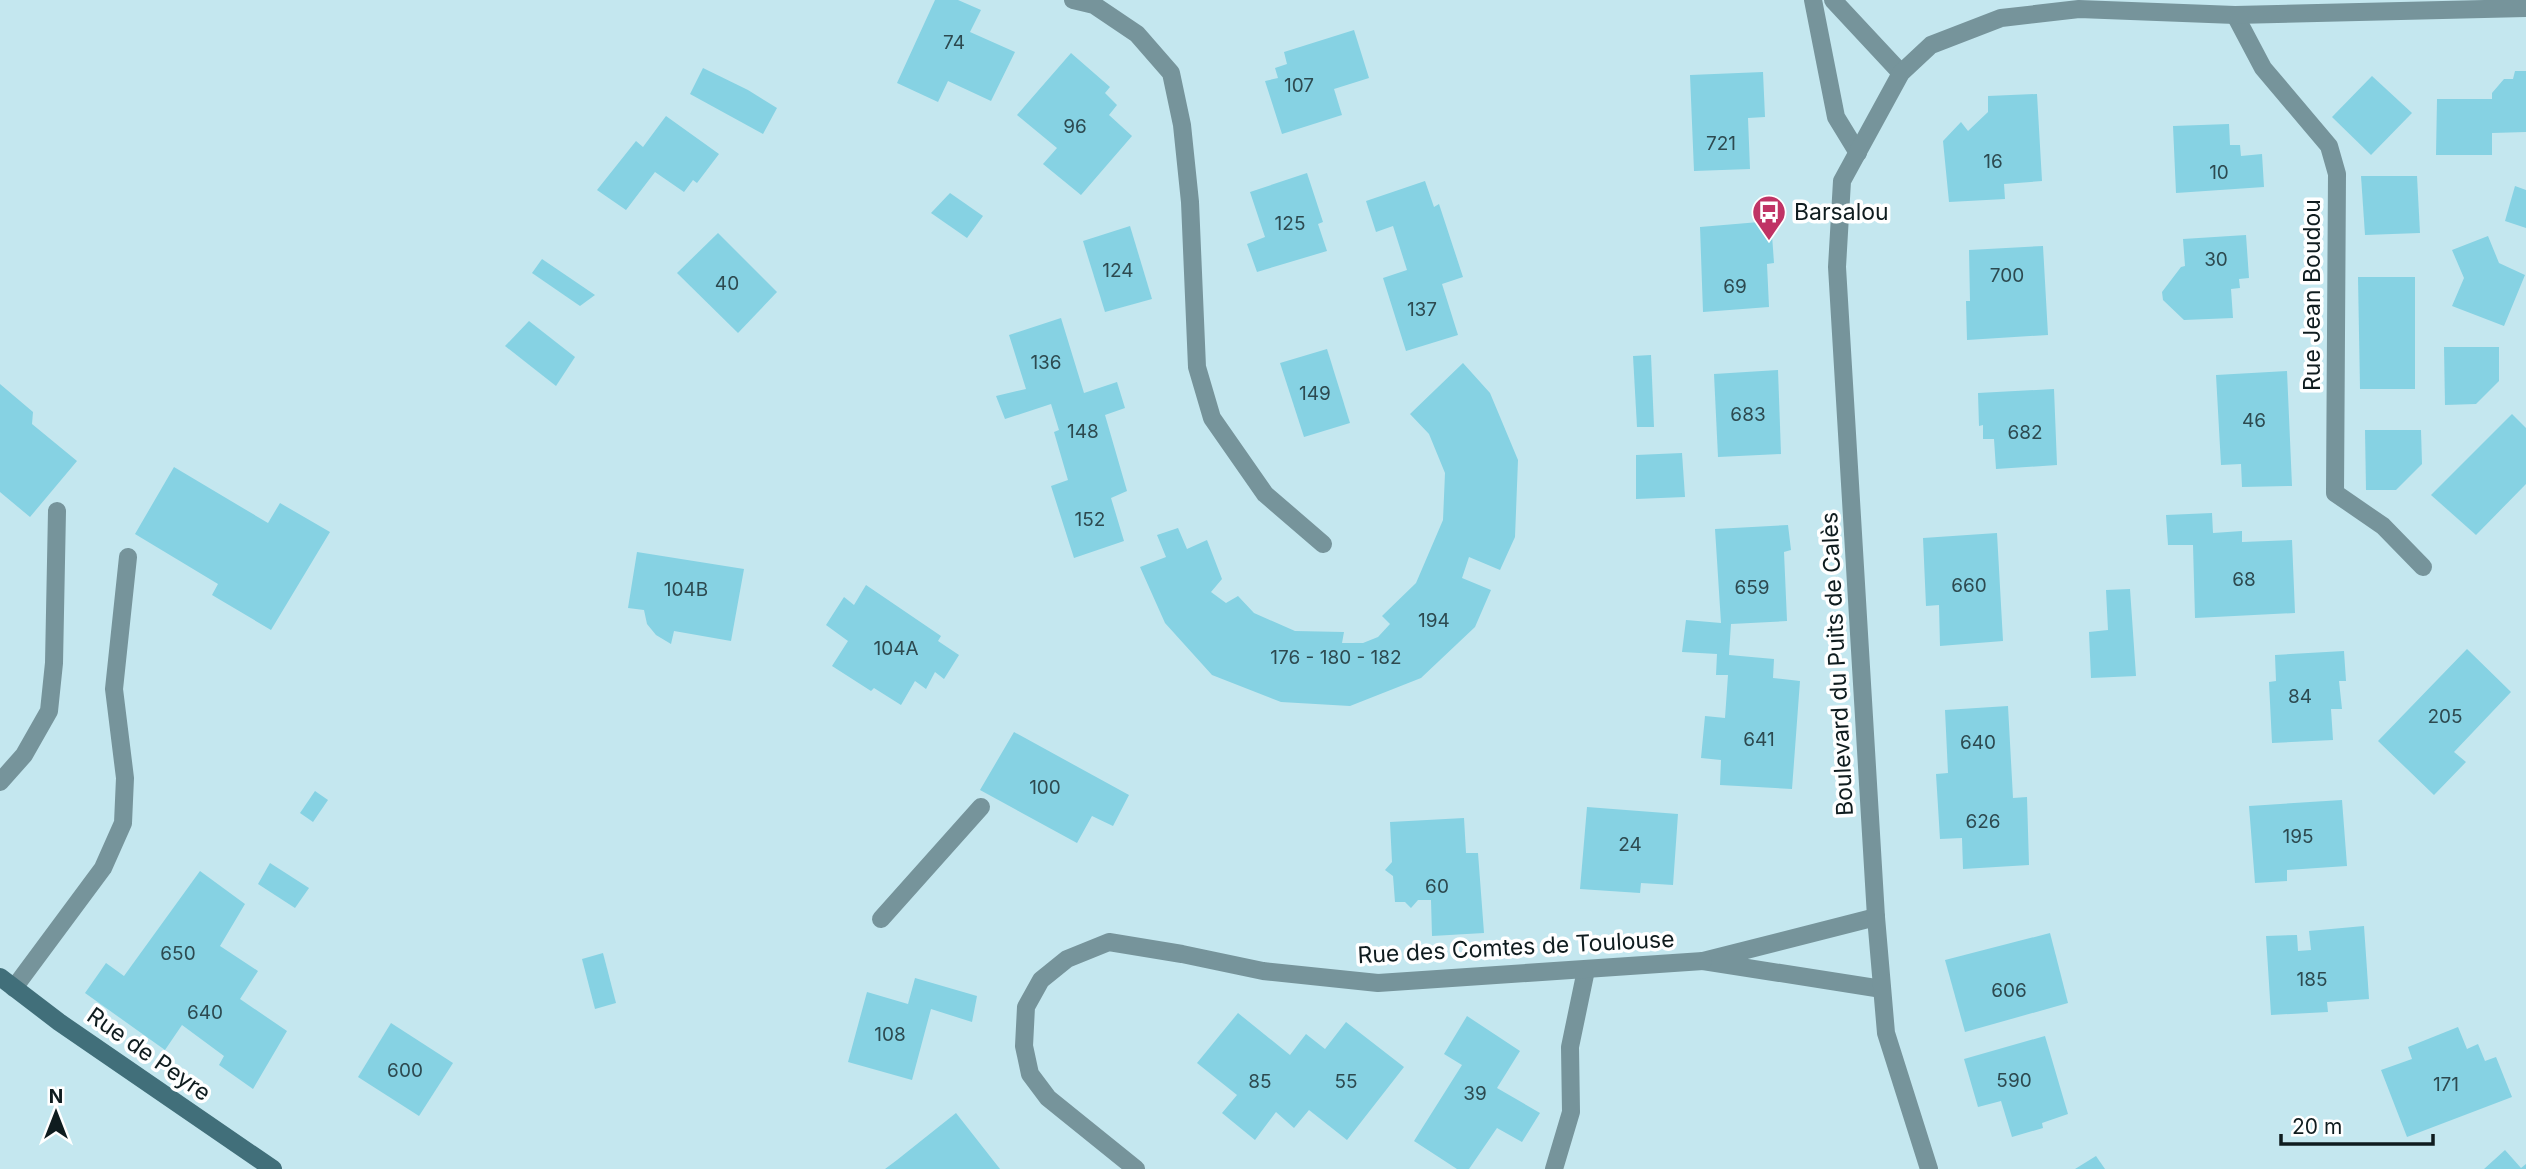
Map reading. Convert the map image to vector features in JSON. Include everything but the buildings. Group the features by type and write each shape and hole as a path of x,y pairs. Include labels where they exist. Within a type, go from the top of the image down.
{"main road":[{"name":"Rue de Peyre","path":"7,983 273,1169"}],"street":[{"path":"1073,0 1094,5 1137,34 1171,73 1182,125 1190,202 1196,367 1212,418 1265,494 1323,544"},
{"path":"1813,0 1836,117 1858,153"},
{"path":"1833,0 1901,73"},
{"name":"Boulevard du Puits de Calès","path":"1929,1169 1886,1033 1882,989 1838,267 1842,181 1901,73 1931,46 2001,18 2079,9 2235,15 2526,8"},
{"name":"Rue Jean Boudou","path":"2235,15 2263,68 2329,146 2337,174 2335,493 2383,526 2423,568"},
{"path":"0,782 24,755 49,711 54,663 57,510"},
{"path":"7,983 103,869 123,822 125,778 114,689 128,557"},
{"path":"881,919 981,807"},
{"name":"Rue des Comtes de Toulouse","path":"1136,1169 1048,1098 1030,1074 1024,1046 1026,1007 1041,980 1067,959 1109,942 1263,971 1378,983 1703,961 1876,917"},
{"name":"Rue des Comtes de Toulouse","path":"1703,961 1882,989"},
{"path":"1554,1169 1571,1112 1570,1047 1586,970"}],"place":[{"name":"Barsalou","path":"1769,242"}]}
